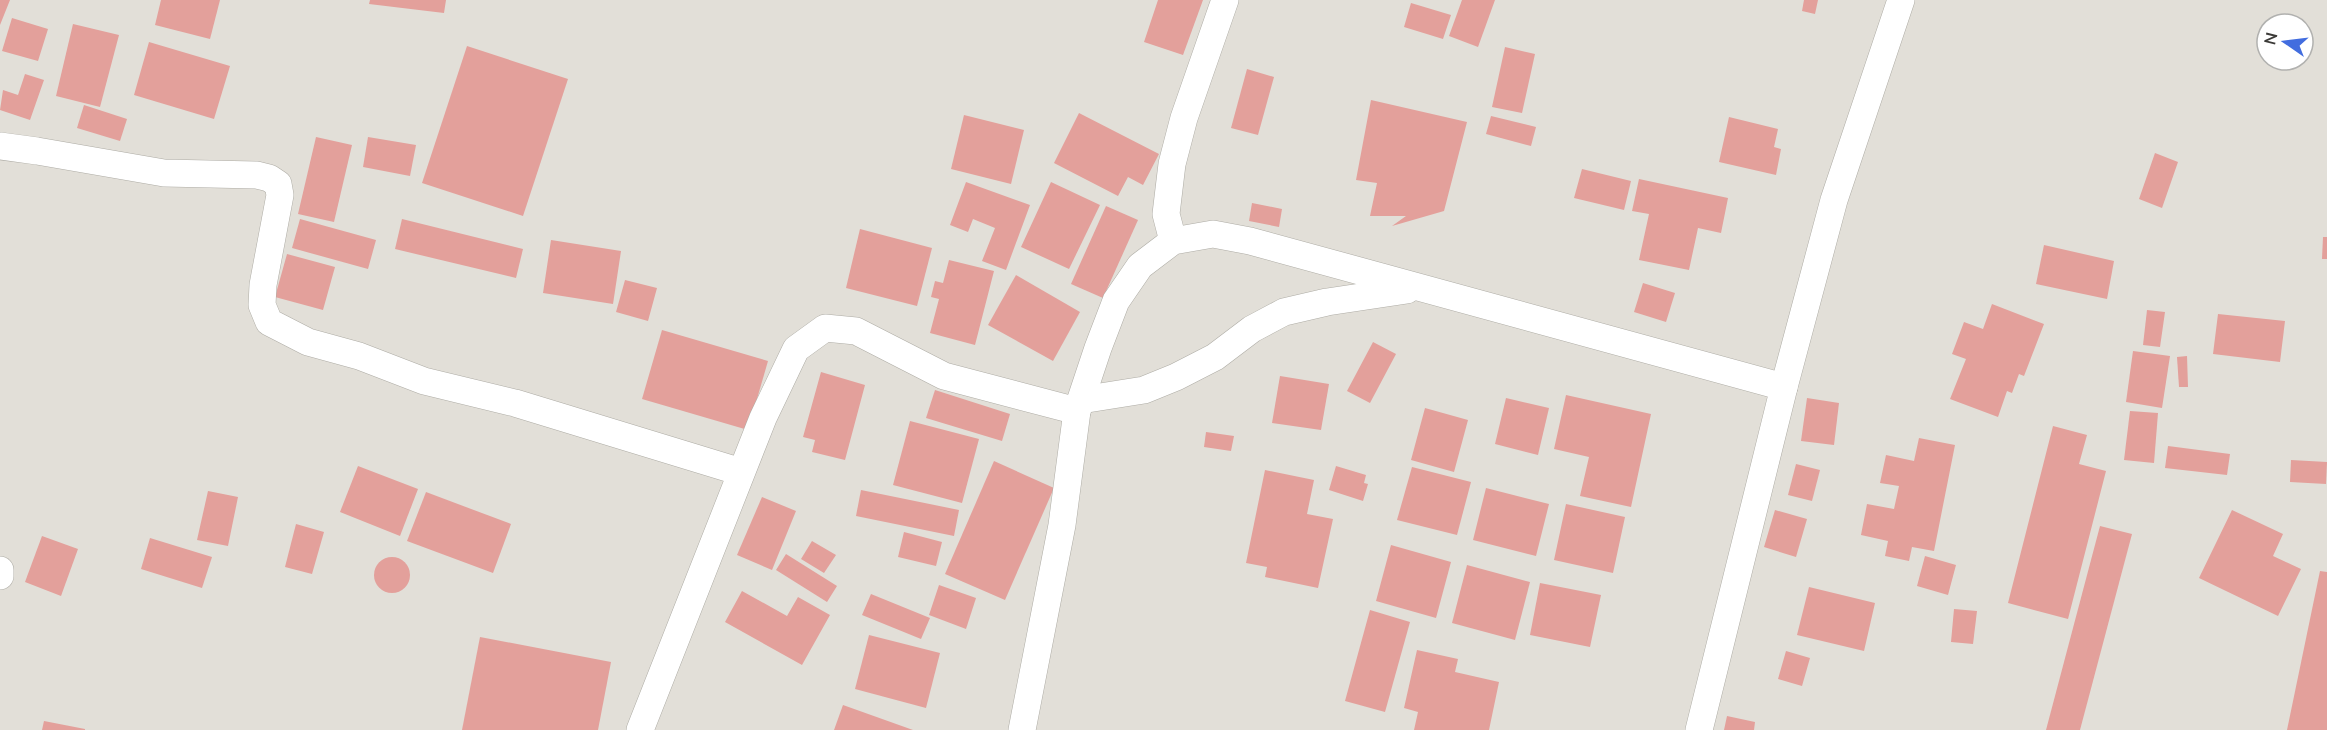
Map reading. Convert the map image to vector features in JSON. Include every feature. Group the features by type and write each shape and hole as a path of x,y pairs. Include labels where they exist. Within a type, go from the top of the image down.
{"street":[{"path":"1173,241 1166,214 1172,164 1184,118 1225,0"},
{"path":"1699,730 1784,387 1834,200 1901,0"},
{"path":"0,146 165,173 237,173 269,178 278,184 280,195 263,285 262,304 268,322 308,342 359,356 424,381 526,406 741,472"},
{"path":"1022,730 1062,525 1079,406 1116,301 1140,266 1173,241 1213,234 1250,241 1784,387"},
{"path":"639,730 763,418 796,349 825,328 856,331 944,376 1079,406 1144,390 1176,377 1215,357 1252,329 1284,312 1337,300 1419,288"},
{"path":"0,570 0,576"}],"building":[{"path":"0,0 10,0 0,25"},
{"path":"161,0 220,0 210,39 155,25"},
{"path":"370,0 446,0 444,13 369,4"},
{"path":"1158,0 1203,0 1183,55 1144,42"},
{"path":"1462,0 1495,0 1478,47 1449,36"},
{"path":"1804,0 1818,0 1815,14 1802,11"},
{"path":"1411,3 1451,15 1443,39 1404,27"},
{"path":"12,18 48,29 38,61 2,51"},
{"path":"73,24 119,35 100,107 56,96"},
{"path":"149,42 230,66 214,119 134,95"},
{"path":"467,46 568,79 523,216 422,183"},
{"path":"1505,47 1535,54 1522,113 1492,107"},
{"path":"1247,69 1274,77 1258,135 1231,128"},
{"path":"25,74 44,80 30,120 0,110 3,90 18,95"},
{"path":"1371,100 1467,122 1444,211 1392,226 1406,216 1370,216 1377,183 1356,180"},
{"path":"84,105 127,119 120,141 77,128"},
{"path":"1079,113 1159,154 1143,185 1128,177 1118,196 1054,163"},
{"path":"964,115 1024,130 1011,184 951,169"},
{"path":"1491,116 1536,127 1531,146 1486,134"},
{"path":"1729,117 1778,129 1774,147 1781,149 1776,175 1719,162"},
{"path":"316,137 352,145 334,222 298,214"},
{"path":"368,137 416,145 410,176 363,167"},
{"path":"2155,153 2178,162 2162,208 2139,199"},
{"path":"1582,169 1631,181 1624,210 1574,198"},
{"path":"1639,179 1728,198 1721,233 1698,228 1689,270 1639,260 1649,214 1632,211"},
{"path":"966,182 1030,205 1006,270 982,261 995,228 973,219 968,232 950,225"},
{"path":"1051,182 1100,205 1069,269 1021,247"},
{"path":"1252,203 1282,209 1279,227 1249,221"},
{"path":"1106,206 1138,220 1103,298 1071,284"},
{"path":"300,219 376,240 368,269 292,248"},
{"path":"402,219 523,249 516,278 395,249"},
{"path":"860,229 932,248 917,306 846,288"},
{"path":"2323,237 2327,237 2327,259 2322,259"},
{"path":"551,240 621,251 613,304 543,293"},
{"path":"2044,245 2114,261 2107,299 2036,284"},
{"path":"287,254 335,267 323,310 275,297"},
{"path":"949,260 994,271 975,345 930,333 939,299 931,297 935,281 943,283"},
{"path":"1016,275 1080,312 1053,361 988,325"},
{"path":"625,280 657,288 648,321 616,312"},
{"path":"1643,283 1675,293 1666,322 1634,312"},
{"path":"1992,304 2044,324 2024,376 2019,374 2012,393 2007,391 1998,417 1950,399 1966,359 1952,354 1964,322 1983,329"},
{"path":"2147,310 2165,312 2160,347 2143,345"},
{"path":"2218,314 2285,321 2280,362 2213,354"},
{"path":"662,330 768,361 748,430 642,399"},
{"path":"1373,342 1396,354 1370,403 1347,391"},
{"path":"2133,351 2170,356 2162,408 2126,402"},
{"path":"2187,356 2188,387 2179,387 2177,357"},
{"path":"821,372 865,385 845,460 812,452 815,440 803,437"},
{"path":"1280,376 1329,384 1321,430 1272,423"},
{"path":"935,390 1010,414 1002,441 926,418"},
{"path":"1566,395 1651,414 1631,507 1580,496 1589,457 1554,449"},
{"path":"1506,398 1549,408 1538,455 1495,444"},
{"path":"1807,398 1839,403 1834,445 1801,441"},
{"path":"1425,408 1468,420 1454,472 1411,460"},
{"path":"2130,411 2158,413 2154,463 2124,460"},
{"path":"910,421 979,439 962,503 893,485"},
{"path":"2053,426 2087,435 2079,464 2106,471 2068,619 2008,603"},
{"path":"1206,432 1234,436 1231,451 1204,447"},
{"path":"1919,438 1955,445 1934,551 1912,547 1909,561 1885,556 1888,541 1861,535 1867,504 1894,509 1899,486 1880,483 1886,455 1914,461"},
{"path":"2168,446 2230,454 2227,475 2165,468"},
{"path":"2291,460 2327,462 2326,484 2290,482"},
{"path":"994,461 1054,488 1005,600 945,574"},
{"path":"1796,464 1820,470 1812,501 1788,495"},
{"path":"358,466 418,489 400,536 340,512"},
{"path":"1336,466 1366,475 1364,483 1368,484 1363,501 1329,490"},
{"path":"1412,467 1471,482 1457,535 1397,520"},
{"path":"1265,470 1314,480 1307,514 1333,519 1318,588 1265,577 1267,567 1246,563"},
{"path":"1486,488 1549,504 1536,556 1473,540"},
{"path":"861,490 959,510 954,536 856,516"},
{"path":"208,491 238,497 228,546 197,540"},
{"path":"426,492 511,524 493,573 407,541"},
{"path":"762,497 796,511 772,570 737,555"},
{"path":"1566,504 1625,517 1613,573 1554,560"},
{"path":"1775,510 1807,519 1796,557 1764,547"},
{"path":"2232,510 2283,534 2273,556 2301,569 2278,616 2199,578"},
{"path":"296,524 324,532 312,574 285,567"},
{"path":"2100,526 2132,534 2080,730 2046,730"},
{"path":"904,532 942,542 936,566 898,557"},
{"path":"42,536 78,549 61,596 25,582"},
{"path":"150,538 212,557 202,588 141,569"},
{"path":"812,541 836,555 824,573 801,559"},
{"path":"1391,545 1451,562 1436,618 1376,601"},
{"path":"786,554 837,586 827,602 776,570"},
{"path":"1925,556 1956,565 1948,595 1917,586"},
{"path":"392,557 404,563 410,575 404,587 392,593 380,587 374,575 380,563"},
{"path":"1467,565 1530,582 1515,640 1452,623"},
{"path":"2320,571 2327,572 2327,730 2287,730"},
{"path":"1540,583 1601,595 1590,647 1530,635"},
{"path":"939,585 976,598 966,629 929,615"},
{"path":"1809,587 1875,603 1864,651 1797,635"},
{"path":"742,591 787,616 798,597 830,615 802,665 725,622"},
{"path":"871,594 930,618 921,639 862,615"},
{"path":"1954,609 1977,611 1973,644 1951,642"},
{"path":"1370,610 1410,622 1385,712 1345,701"},
{"path":"869,635 940,653 926,708 855,689"},
{"path":"480,637 611,662 598,730 462,730"},
{"path":"1417,650 1458,659 1455,672 1499,682 1489,730 1414,730 1418,712 1404,708"},
{"path":"1786,651 1810,658 1802,686 1778,679"},
{"path":"843,705 913,730 834,730"},
{"path":"1727,716 1755,722 1754,730 1724,730"},
{"path":"44,721 85,729 85,730 42,730"}]}
